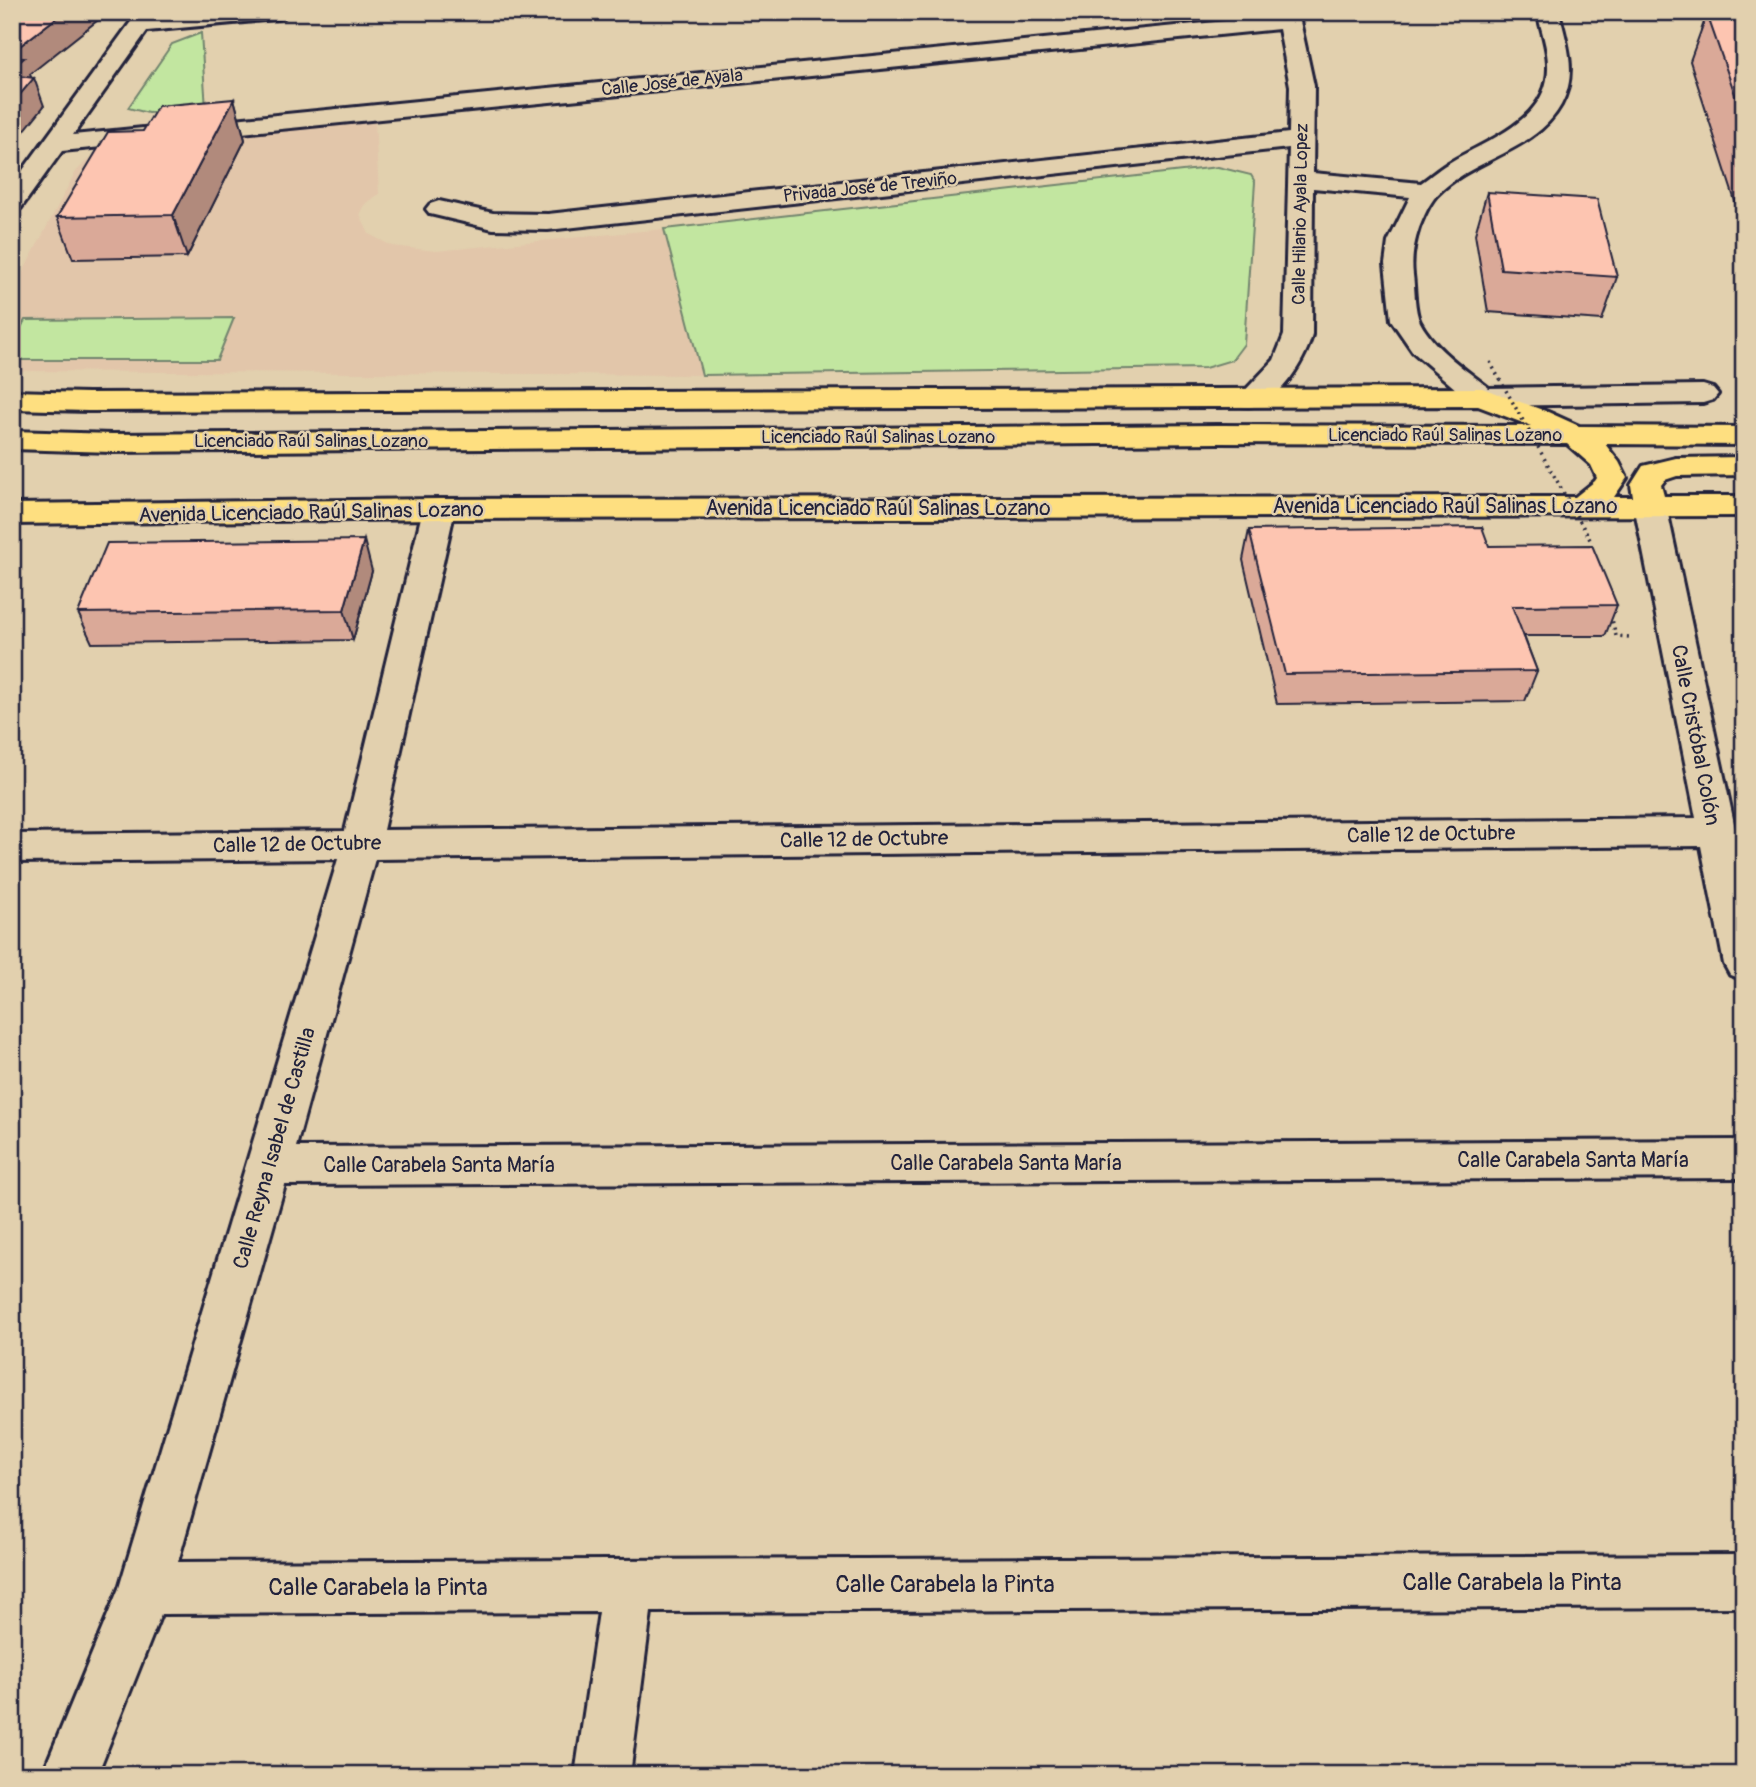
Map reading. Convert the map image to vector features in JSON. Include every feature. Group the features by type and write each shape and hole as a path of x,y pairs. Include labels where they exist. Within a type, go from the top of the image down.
{"main road":[{"path":"12,400 1251,400 1482,397 1574,435 1591,445 1601,456 1612,478 1607,487 1584,505"},
{"name":"Licenciado Raúl Salinas Lozano","path":"12,440 112,443 1218,434 1744,436"},
{"path":"1650,505 1646,485 1654,473 1676,467 1744,466"},
{"name":"Avenida Licenciado Raúl Salinas Lozano","path":"12,514 439,509 1744,506"}],"street":[{"path":"12,204 145,18 276,12"},
{"path":"1548,12 1560,64 1558,85 1549,105 1536,121 1518,134 1456,169 1426,191 1409,220 1401,242 1398,264 1405,320 1423,346 1482,397 1703,394"},
{"name":"Calle Hilario Ayala Lopez","path":"1251,400 1285,368 1295,351 1298,334 1302,86 1289,16"},
{"name":"Calle José de Ayala","path":"54,144 1289,16"},
{"name":"Privada José de Treviño","path":"439,209 492,220 548,222 1302,139"},
{"path":"1301,179 1426,191"},
{"name":"Calle Cristóbal Colón","path":"1650,505 1744,964"},
{"name":"Calle Reyna Isabel de Castilla","path":"69,1775 145,1588 269,1166 361,843 439,509"},
{"name":"Calle 12 de Octubre","path":"12,848 1715,832"},
{"name":"Calle Carabela Santa María","path":"269,1166 1744,1159"},
{"name":"Calle Carabela la Pinta","path":"145,1588 1744,1581"},
{"path":"602,1775 629,1586"}],"path":[{"path":"1490,362 1592,543"},
{"path":"1609,609 1616,636"}],"shaded area":[{"path":"375,122 379,194 366,203 360,215 369,234 392,246 436,251 664,229 702,375 12,371 12,293 75,173 87,160 120,147"}],"green space":[{"path":"201,33 206,109 148,113 128,108 172,44"},
{"path":"1218,167 1251,175 1255,182 1244,344 1232,360 1205,368 702,375 664,229"},
{"path":"234,318 217,360 12,360 12,345 25,320"}],"building":[{"path":"12,12 64,12 12,52"},
{"path":"1707,14 1744,16 1744,120"},
{"path":"12,57 24,58 12,68"},
{"path":"12,75 34,78 12,104"},
{"path":"234,99 173,215 57,217 108,132 143,131 158,106"},
{"path":"1487,192 1597,199 1617,277 1501,269"},
{"path":"1482,527 1489,546 1592,545 1617,605 1512,606 1537,671 1285,674 1249,530"},
{"path":"364,540 344,610 78,613 107,543"}]}
